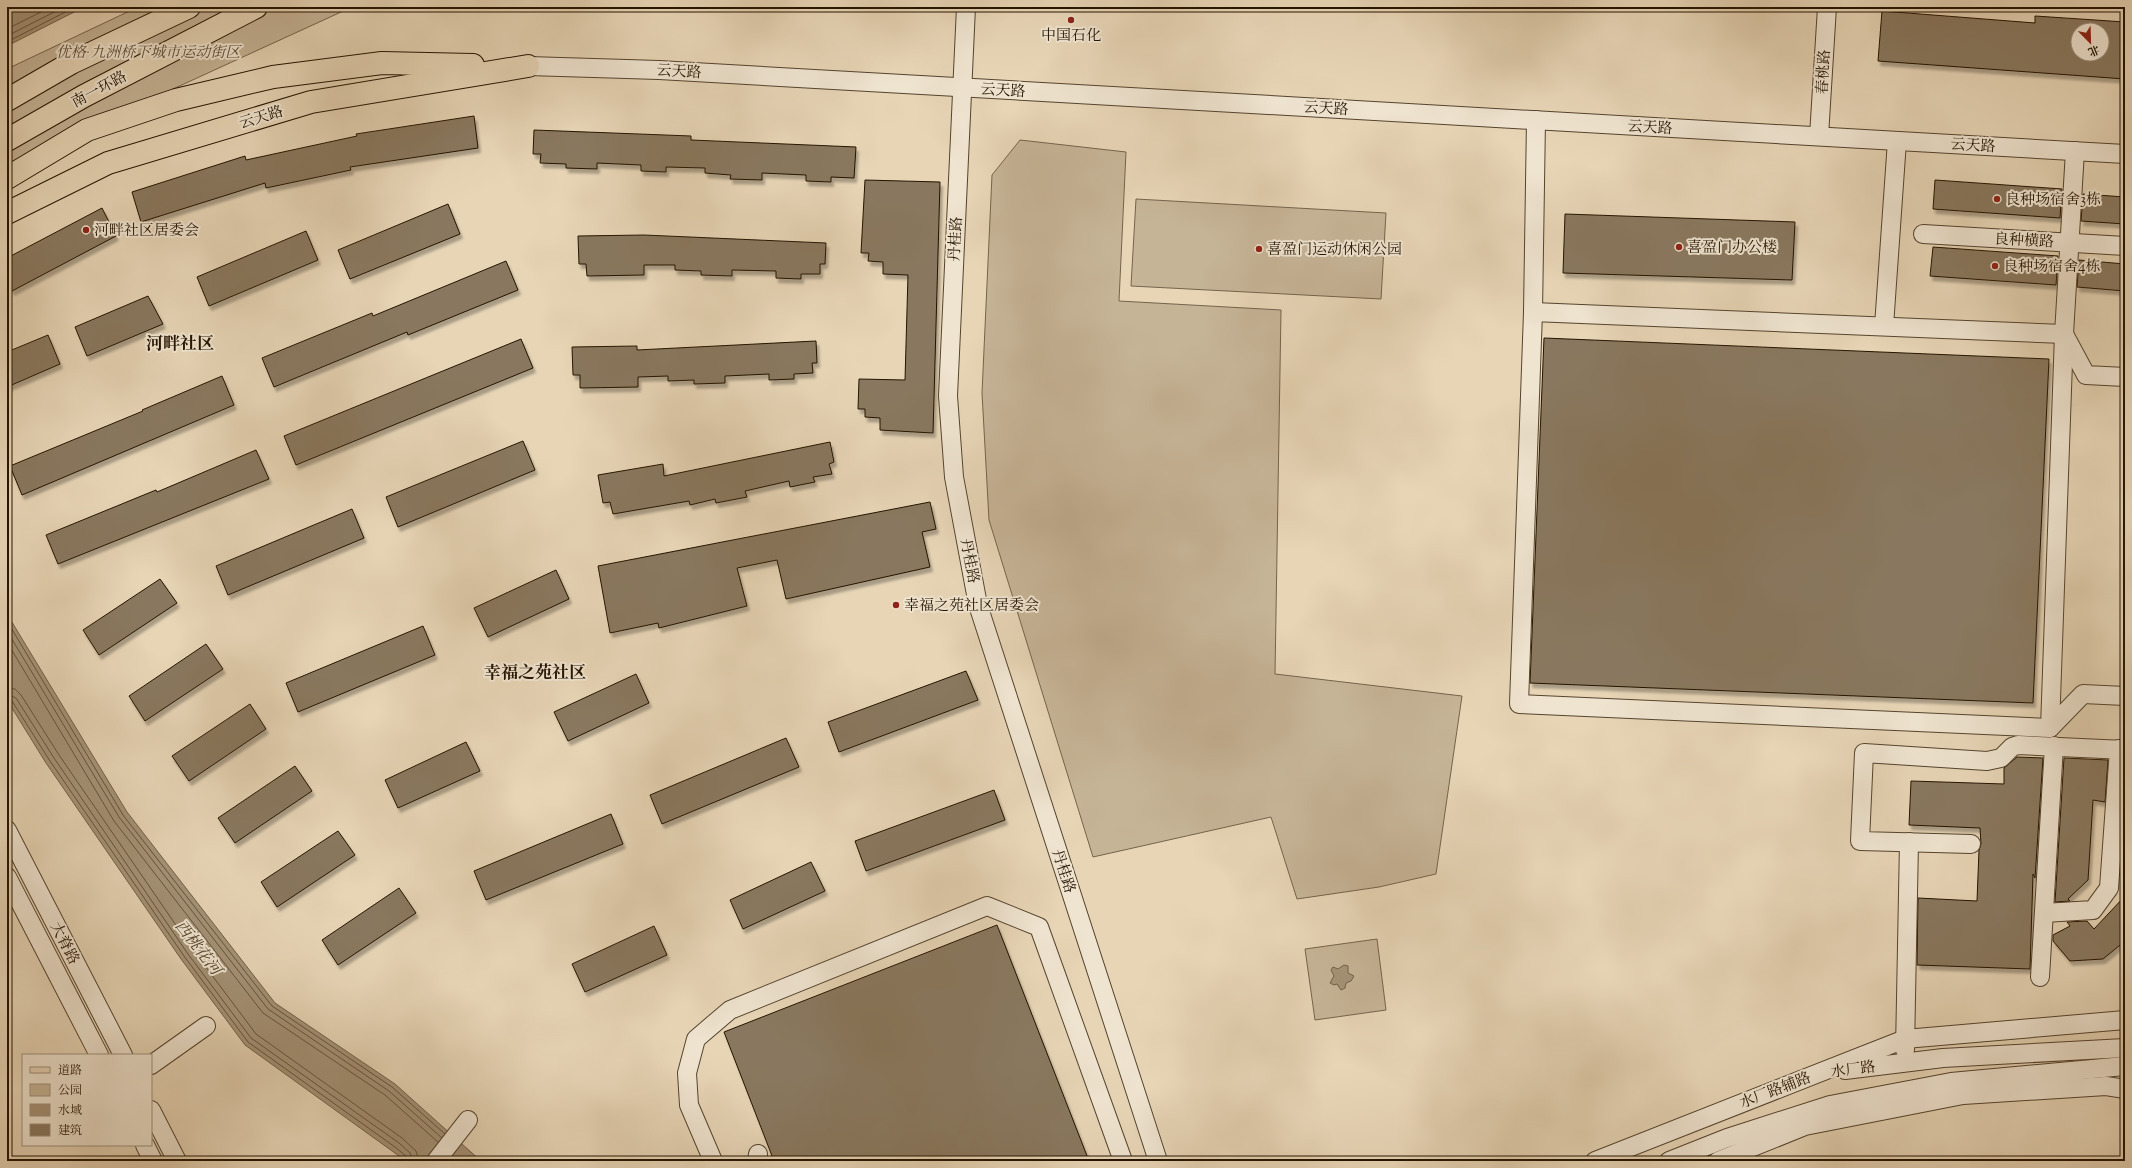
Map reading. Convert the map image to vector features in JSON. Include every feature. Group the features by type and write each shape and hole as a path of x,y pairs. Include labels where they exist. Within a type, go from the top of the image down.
{"main road":[{"path":"7,89 71,63 189,7"},
{"name":"南一环路","path":"7,140 84,96 256,7"},
{"path":"7,100 71,63"},
{"name":"云天路","path":"7,178 87,130 176,100 273,77 382,63 528,66"},
{"name":"云天路","path":"7,213 108,163 311,102 528,66"},
{"path":"7,147 84,96"}],"street":[{"name":"丹桂路","path":"966,7 948,396 954,477 978,604 1158,1161"},
{"name":"春桃路","path":"1819,136 1827,7"},
{"name":"云天路","path":"528,66 659,70 2125,154"},
{"path":"1536,120 1533,312 1519,704 2050,728 2083,694 2125,696"},
{"path":"1884,326 1897,141"},
{"path":"2050,728 2064,334 2074,151"},
{"name":"良种横路","path":"1923,234 2125,246"},
{"path":"1533,312 2064,334"},
{"path":"2064,334 2086,375 2125,377"},
{"path":"1971,844 1860,841 1864,753 1987,761 2001,758 2012,747 2018,744 2122,750 2109,888 2093,910 2044,913"},
{"path":"2040,977 2054,746"},
{"name":"大脊路","path":"7,830 122,1054"},
{"path":"1904,1062 1909,842"},
{"name":"大脊路","path":"7,877 98,1054"},
{"path":"714,1161 689,1105 687,1072 696,1039 730,1010 987,906 1039,927 1124,1161"},
{"name":"水厂路辅路","path":"1596,1161 1905,1039 2125,1020"},
{"path":"152,1064 206,1026"},
{"name":"水厂路","path":"1596,1161 1825,1072 1943,1058 2125,1048"},
{"name":"水厂路","path":"1669,1161 1727,1138 1830,1105 1951,1082 2125,1066"},
{"path":"1718,1161 1805,1126 1963,1095 2106,1086 2125,1089"},
{"path":"152,1112 177,1161"},
{"path":"436,1161 468,1120"},
{"path":"146,1146 153,1161"}],"green space":[{"name":"优格·九洲桥下城市运动街区","path":"138,7 352,7 7,165 7,69"},
{"path":"1020,140 1126,152 1119,301 1281,310 1275,674 1462,696 1436,874 1379,887 1297,899 1271,817 1093,857 989,520 982,393 992,175"},
{"name":"喜盈门运动休闲公园","path":"1136,199 1386,213 1381,299 1131,286"},
{"path":"1377,939 1386,1010 1315,1020 1305,949"}],"water":[{"path":"7,7 84,7 7,46"},
{"name":"西桃花河","path":"7,614 127,812 275,1003 395,1084 481,1161 406,1161 245,1045 181,959 46,763 7,700"},
{"path":"1344,965 1348,966 1348,973 1354,976 1351,981 1346,983 1345,988 1341,990 1337,984 1334,985 1330,983 1334,976 1331,970 1333,967 1338,969"}],"building":[{"path":"1882,11 2035,23 2035,16 2125,22 2125,79 1878,61"},
{"path":"474,116 478,148 350,167 351,170 266,188 265,183 141,222 132,192 245,156 246,160 357,136 356,134"},
{"path":"534,130 691,136 691,140 856,147 854,178 831,177 831,182 806,181 806,175 762,173 762,180 730,179 731,175 705,173 705,168 666,167 666,172 641,171 641,165 597,163 597,169 566,168 566,164 540,163 541,154 533,154"},
{"path":"865,180 940,182 933,433 880,430 880,418 865,417 865,409 858,409 859,379 905,380 908,275 883,274 883,262 868,261 869,253 861,253"},
{"name":"良种场宿舍3栋","path":"1935,180 2062,189 2060,218 1933,209"},
{"path":"2083,194 2125,197 2125,224 2081,221"},
{"path":"448,204 460,234 350,279 338,250"},
{"path":"102,208 116,236 12,291 7,283 7,258"},
{"name":"喜盈门办公楼","path":"1565,214 1795,222 1792,280 1563,273"},
{"path":"306,231 318,260 209,306 197,277"},
{"path":"644,235 826,243 825,264 820,264 820,274 801,274 801,279 776,278 776,271 732,270 732,276 701,275 701,271 675,270 675,265 644,265 644,275 587,276 586,264 579,264 578,236"},
{"name":"良种场宿舍4栋","path":"1933,247 2058,256 2056,285 1930,276"},
{"path":"2079,260 2125,264 2125,291 2077,287"},
{"path":"506,261 518,290 408,335 407,332 274,387 262,358 372,313 373,316"},
{"path":"148,296 163,324 87,356 75,327"},
{"path":"48,335 60,364 7,387 7,352"},
{"path":"1544,338 2049,359 2033,703 1530,683"},
{"path":"521,339 533,368 296,465 284,436"},
{"path":"816,341 817,363 812,363 813,373 794,374 794,379 769,380 769,374 725,376 725,383 694,384 694,380 668,381 668,376 638,377 638,387 580,388 580,375 573,375 572,347 637,346 637,350"},
{"path":"222,376 234,405 22,495 10,466 143,411 142,410"},
{"path":"523,441 535,470 398,527 386,497"},
{"path":"830,442 834,462 829,464 832,474 813,477 815,482 790,487 789,481 745,491 747,497 716,503 715,499 690,505 689,501 613,514 610,502 603,503 598,475 663,464 664,476"},
{"path":"256,450 269,479 58,564 46,535 156,490 157,492"},
{"path":"930,502 936,529 922,532 930,567 786,599 777,560 737,568 747,606 659,628 658,623 610,633 598,566"},
{"path":"352,509 364,538 228,595 216,566"},
{"path":"556,570 569,599 488,637 474,608"},
{"path":"160,579 177,603 99,655 83,630"},
{"path":"423,626 435,655 298,712 286,683"},
{"path":"206,644 223,669 145,721 129,696"},
{"path":"966,671 978,700 839,752 828,722"},
{"path":"636,674 649,703 568,741 554,712"},
{"path":"250,704 266,729 189,781 172,756"},
{"path":"786,738 799,767 662,824 650,795"},
{"path":"466,742 480,771 398,808 385,780"},
{"path":"2017,757 2043,758 2035,878 2033,874 2030,969 1917,965 1918,898 1977,901 1979,850 1981,844 1980,828 1909,825 1911,781 2004,784 2004,768"},
{"path":"2064,758 2108,760 2105,802 2093,800 2088,880 2068,899 2070,901 2055,902"},
{"path":"295,766 312,791 235,843 218,818"},
{"path":"994,790 1005,820 866,871 855,841"},
{"path":"611,814 623,844 486,900 474,871"},
{"path":"338,831 355,855 277,907 261,882"},
{"path":"811,862 825,891 743,929 730,900"},
{"path":"399,888 416,913 338,965 322,940"},
{"path":"2125,896 2125,941 2103,959 2070,961 2053,941 2053,935 2070,926 2067,922 2087,921 2094,929"},
{"path":"997,925 1089,1161 774,1161 724,1032"},
{"path":"654,926 667,955 585,992 572,964"}],"place":[{"name":"中国石化","path":"1071,20"},
{"name":"良种场宿舍3栋","path":"1997,199"},
{"name":"河畔社区居委会","path":"86,230"},
{"name":"喜盈门办公楼","path":"1679,247"},
{"name":"喜盈门运动休闲公园","path":"1259,249"},
{"name":"良种场宿舍4栋","path":"1995,266"},
{"name":"幸福之苑社区居委会","path":"896,605"}],"district":[{"name":"河畔社区","path":"180,343"},
{"name":"幸福之苑社区","path":"535,672"}]}
